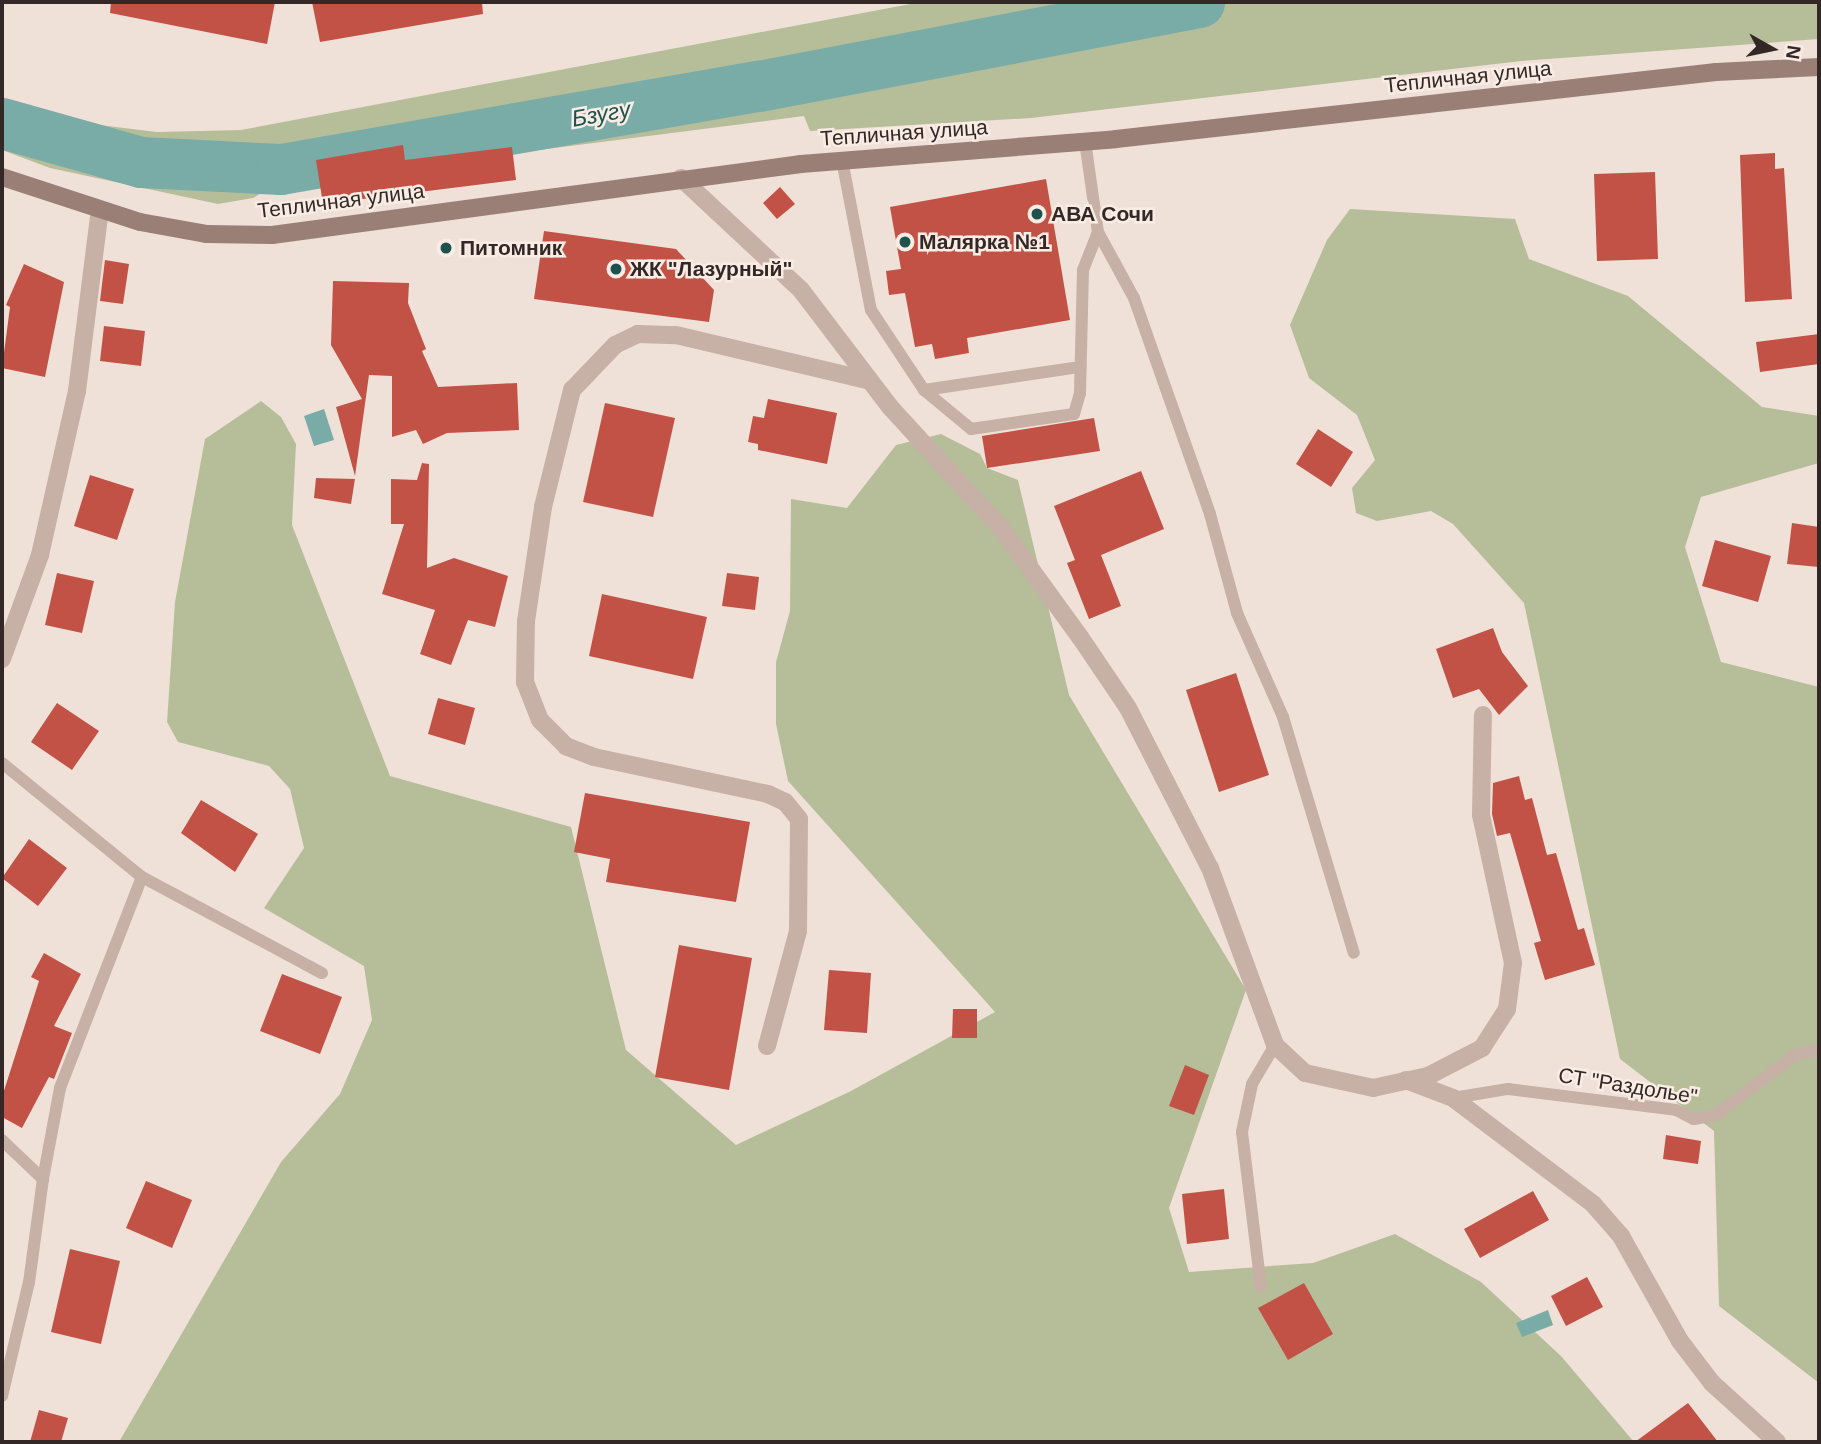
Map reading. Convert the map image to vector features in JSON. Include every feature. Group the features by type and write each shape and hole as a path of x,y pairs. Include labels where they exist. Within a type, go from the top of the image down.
{"street":[{"name":"Тепличная улица","path":"2,177 100,210 206,234 272,235 681,178 842,160 1085,141 1716,72 1819,67"},
{"path":"681,178 800,290 870,381 1000,528 1128,708 1210,868 1275,1045 1305,1073 1336,1084 1373,1088 1428,1076 1482,1048 1507,1009 1513,963 1480,815 1483,715"},
{"path":"2,659 40,555 77,391 100,210"},
{"path":"767,1046 798,931 799,819 768,794 594,757 566,746 540,720 526,681 526,621 543,507 572,390 615,345 638,334 676,335 870,381"},
{"path":"1406,1080 1452,1098 1593,1204 1621,1236 1679,1341 1712,1383 1777,1442"}],"lane":[{"path":"1085,141 1098,232 1134,298 1210,514 1237,613 1283,717 1354,953"},
{"path":"842,160 871,310 924,390 959,424 986,431 1074,414 1080,367 1083,270 1098,232"},
{"path":"924,390 1080,367"},
{"path":"2,763 142,877 322,973"},
{"path":"2,1396 29,1282 43,1179 60,1088 142,877"},
{"path":"1261,1287 1242,1132 1252,1084 1275,1045"},
{"name":"СТ \"Раздолье\"","path":"1452,1098 1508,1089 1676,1110 1694,1119 1716,1115 1795,1055 1819,1050"},
{"path":"2,1140 43,1179"}],"green space":[{"path":"921,2 1819,2 1819,39 1521,61 1031,118 810,131 804,116 531,151 422,141 293,174 253,198 218,204 50,168 2,150 2,97 50,119 157,132 241,130"},
{"path":"1350,209 1515,219 1529,259 1628,296 1762,407 1819,416 1819,463 1701,497 1685,547 1721,662 1819,687 1819,1383 1719,1306 1714,1131 1620,1059 1524,603 1453,524 1431,511 1377,521 1356,513 1352,488 1375,460 1357,415 1309,378 1290,325 1327,240"},
{"path":"261,401 281,417 296,444 292,525 390,776 571,827 626,1050 736,1145 851,1091 995,1012 788,781 776,724 776,662 790,611 791,499 847,508 896,445 941,434 980,454 987,468 1018,480 1069,695 1246,990 1169,1208 1189,1272 1313,1263 1395,1234 1481,1282 1561,1356 1634,1442 119,1442 281,1162 340,1094 372,1020 364,966 264,908 304,848 290,789 269,766 178,742 167,722 175,602 205,439"}],"water":[{"path":"324,409 334,440 314,446 304,416"},
{"path":"1548,1310 1553,1325 1522,1337 1516,1323"}],"building":[{"path":"111,2 275,2 267,44 110,13"},
{"path":"312,2 482,2 483,14 320,42"},
{"path":"403,145 405,160 512,147 516,180 323,204 316,160"},
{"path":"1775,153 1775,169 1784,168 1792,299 1745,302 1740,155"},
{"path":"1655,172 1658,259 1597,261 1594,174"},
{"path":"1046,179 1070,320 967,338 969,353 935,359 932,344 915,347 905,293 889,295 886,271 901,269 890,207"},
{"path":"780,187 795,204 777,219 763,203"},
{"name":"ЖК \"Лазурный\"","path":"544,231 676,249 714,290 709,322 534,299"},
{"path":"105,260 129,264 123,304 100,301"},
{"path":"24,264 64,282 45,377 2,368 10,307 6,305"},
{"path":"333,281 409,283 408,303 426,349 422,351 438,387 517,383 519,430 447,433 423,444 416,430 392,437 392,376 369,375 355,476 336,407 362,399 331,345"},
{"path":"104,326 145,331 141,366 100,361"},
{"path":"1819,334 1819,364 1760,372 1756,342"},
{"path":"768,399 837,413 827,464 758,450 758,444 748,442 753,416 764,418"},
{"path":"605,403 675,418 653,517 583,502"},
{"path":"1094,418 1100,451 987,468 982,436"},
{"path":"1318,429 1353,452 1331,487 1296,464"},
{"path":"422,463 429,464 427,568 454,558 508,576 495,627 468,620 451,665 420,654 435,610 382,594 404,524 391,524 391,479 417,480"},
{"path":"1141,471 1164,529 1101,555 1121,606 1089,619 1067,563 1075,560 1054,506"},
{"path":"90,475 134,489 117,540 74,526"},
{"path":"316,478 355,479 351,504 314,498"},
{"path":"1792,523 1819,527 1819,567 1787,564"},
{"path":"1715,540 1771,556 1758,602 1702,586"},
{"path":"57,573 94,581 82,633 45,625"},
{"path":"727,573 759,577 755,610 722,606"},
{"path":"602,594 707,617 693,679 589,656"},
{"path":"1493,628 1502,652 1528,686 1499,715 1479,689 1453,698 1436,649"},
{"path":"1236,673 1269,775 1219,792 1186,690"},
{"path":"438,698 475,708 465,745 428,734"},
{"path":"57,703 99,731 72,770 31,742"},
{"path":"1519,776 1525,800 1532,798 1547,855 1556,853 1578,930 1584,928 1595,965 1545,980 1534,943 1541,941 1510,833 1497,836 1492,814 1493,783"},
{"path":"585,793 750,822 736,902 606,882 610,859 574,852"},
{"path":"201,800 258,834 235,872 181,833"},
{"path":"29,839 67,868 38,906 2,878"},
{"path":"679,945 752,958 729,1090 655,1077"},
{"path":"44,953 81,974 54,1026 72,1033 54,1079 49,1077 22,1128 2,1117 2,1097 39,981 31,977"},
{"path":"829,970 871,973 867,1033 824,1030"},
{"path":"282,974 342,997 320,1054 260,1031"},
{"path":"953,1009 977,1009 977,1038 952,1038"},
{"path":"1185,1065 1209,1075 1194,1115 1169,1106"},
{"path":"1666,1135 1701,1141 1698,1164 1663,1159"},
{"path":"146,1181 192,1200 172,1248 126,1228"},
{"path":"1224,1189 1229,1239 1187,1244 1182,1194"},
{"path":"1533,1191 1549,1220 1480,1258 1464,1229"},
{"path":"70,1249 120,1261 101,1344 51,1332"},
{"path":"1587,1277 1603,1307 1566,1326 1551,1296"},
{"path":"1304,1283 1333,1334 1288,1360 1258,1308"},
{"path":"1688,1403 1718,1442 1635,1442"},
{"path":"39,1410 68,1418 61,1442 30,1442"}],"waterway":[{"name":"Бзугу","path":"2,123 141,162 281,169 759,86 1199,2"}],"place":[{"name":"АВА Сочи","path":"1037,214"},
{"name":"Малярка №1","path":"905,242"},
{"name":"Питомник","path":"446,248"},
{"name":"ЖК \"Лазурный\"","path":"616,269"}]}
